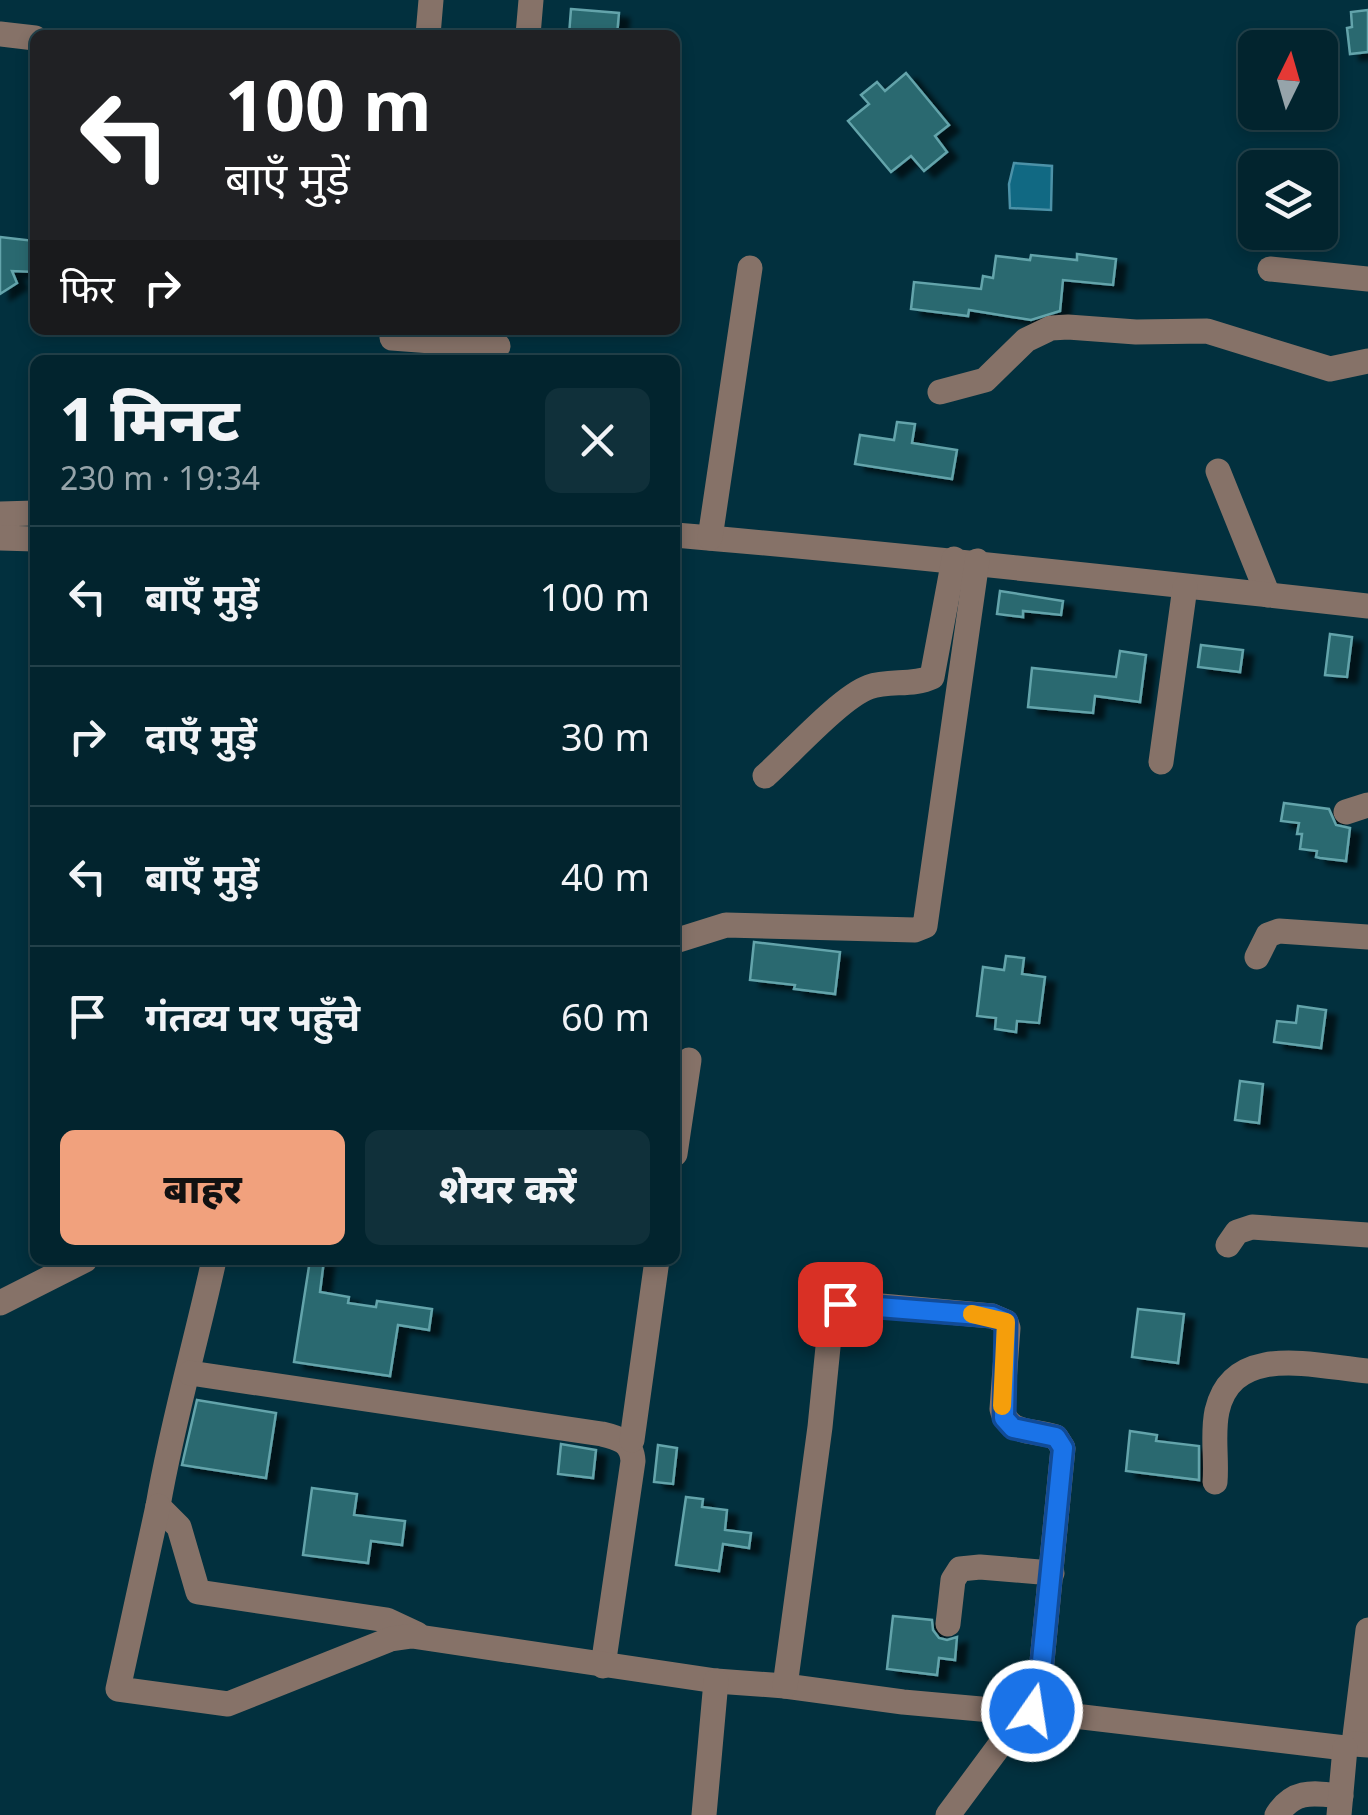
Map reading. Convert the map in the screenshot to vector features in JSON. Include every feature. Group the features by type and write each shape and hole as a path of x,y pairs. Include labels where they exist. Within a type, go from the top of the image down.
{"street":[{"path":"428,30 431,0"},
{"path":"528,30 531,0"},
{"path":"0,34 30,37"},
{"path":"710,538 750,268"},
{"path":"1270,269 1368,279"},
{"path":"940,392 985,380 1026,340 1051,328 1206,331 1254,343 1322,368 1345,368 1368,361"},
{"path":"391,343 498,345"},
{"path":"1218,471 1268,595"},
{"path":"0,514 30,513"},
{"path":"680,535 966,560 1368,606"},
{"path":"0,538 30,539"},
{"path":"766,776 860,690 932,677 966,560"},
{"path":"680,939 726,925 915,930 925,926 966,560"},
{"path":"1161,762 1185,588"},
{"path":"1256,958 1265,939 1279,931 1368,937"},
{"path":"680,1120 689,1060"},
{"path":"1228,1245 1237,1232 1252,1226 1368,1235"},
{"path":"0,1304 75,1265"},
{"path":"213,1265 190,1373 168,1451 118,1689 228,1704 391,1639 421,1636 716,1681 1356,1746"},
{"path":"632,1440 656,1265"},
{"path":"785,1686 835,1306 992,1316 1006,1322 1004,1418 1013,1428 1056,1437 1063,1448 1052,1573 1031,1712 948,1815"},
{"path":"1214,1482 1218,1408 1229,1384 1249,1367 1270,1362 1368,1371"},
{"path":"190,1373 602,1434 625,1442 631,1447 634,1461 602,1666"},
{"path":"158,1506 179,1527 198,1592 387,1620 421,1636"},
{"path":"948,1624 953,1580 960,1570 980,1567 1052,1573"},
{"path":"1277,1815 1292,1797 1301,1793 1340,1806 1356,1746 1368,1630"},
{"path":"704,1815 716,1681"}],"water":[{"path":"1014,163 1052,166 1051,210 1010,208 1009,184"}],"building":[{"path":"571,9 619,13 617,30 569,30"},
{"path":"1368,10 1368,52 1350,54 1347,28 1352,27 1351,12"},
{"path":"906,73 949,125 935,136 947,152 924,171 911,156 891,172 848,121 869,104 861,95 877,82 885,91"},
{"path":"0,237 30,240 30,272 12,271 17,283 0,294"},
{"path":"1077,254 1116,259 1113,285 1063,280 1060,311 1031,320 969,310 968,316 911,309 914,282 981,289 983,276 993,278 996,256 1077,260"},
{"path":"897,422 915,424 912,443 957,450 952,479 855,464 860,435 894,440"},
{"path":"1000,591 1063,601 1061,615 1023,611 1023,617 997,614"},
{"path":"1330,634 1352,637 1347,677 1325,675"},
{"path":"1201,645 1243,650 1240,672 1198,667"},
{"path":"1120,651 1146,655 1140,702 1095,696 1093,713 1028,707 1032,668 1116,677"},
{"path":"1284,803 1329,809 1336,825 1350,828 1346,861 1316,857 1317,851 1300,849 1299,823 1281,821"},
{"path":"754,942 840,952 835,994 750,980"},
{"path":"1006,956 1024,958 1022,974 1045,977 1039,1023 1017,1021 1016,1032 995,1029 996,1018 977,1016 983,967 1004,970"},
{"path":"1298,1006 1326,1010 1321,1048 1274,1042 1277,1021 1296,1023"},
{"path":"1240,1081 1263,1084 1259,1123 1235,1120"},
{"path":"309,1265 323,1265 320,1292 349,1297 348,1303 376,1307 377,1301 432,1309 429,1330 398,1325 390,1376 294,1362"},
{"path":"1138,1309 1184,1314 1178,1363 1132,1357"},
{"path":"197,1400 276,1413 266,1478 182,1465"},
{"path":"1130,1431 1157,1435 1156,1441 1199,1446 1199,1480 1126,1471"},
{"path":"561,1444 596,1450 593,1478 558,1474"},
{"path":"658,1445 677,1448 673,1484 654,1482"},
{"path":"312,1488 357,1494 354,1515 405,1521 402,1545 371,1541 368,1563 303,1555"},
{"path":"686,1497 703,1499 702,1507 727,1510 725,1530 751,1533 749,1548 723,1544 719,1571 676,1565"},
{"path":"893,1616 932,1620 939,1638 957,1637 955,1660 939,1658 937,1675 887,1669"}],"slow traffic":[{"path":"972,1314 1000,1318 1008,1328 1002,1406"}],"route":[{"path":"840,1304 992,1316 1006,1322 1004,1418 1013,1428 1056,1437 1063,1448 1037,1712 1032,1711"}]}
